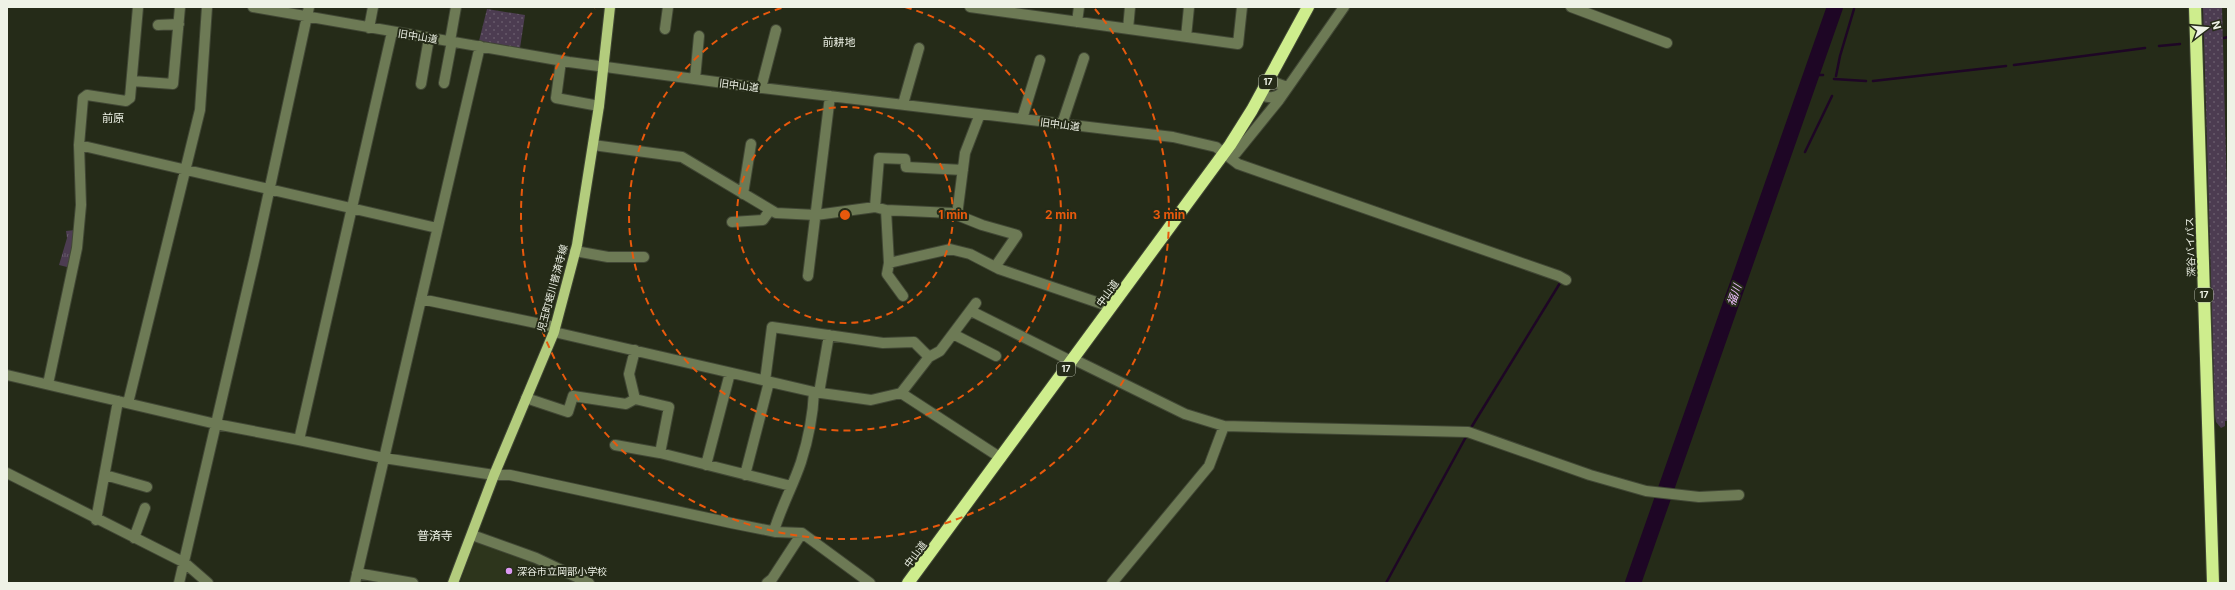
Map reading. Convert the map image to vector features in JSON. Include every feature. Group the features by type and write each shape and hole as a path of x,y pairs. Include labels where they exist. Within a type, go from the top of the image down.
{"highway":[{"name":"中山道","path":"908,583 1224,154 1261,94 1308,7"},
{"name":"深谷バイパス","path":"2195,7 2213,583"}],"main road":[{"name":"児玉町蛭川普済寺線","path":"454,583 494,475 554,329 575,251 599,106 610,7"}],"street":[{"path":"48,384 77,248 81,204 79,145 83,98 87,95 126,101 130,98 138,7"},
{"path":"132,81 173,84 180,7"},
{"path":"96,520 105,475 123,402 200,110 207,7"},
{"name":"旧中山道","path":"253,7 308,12 369,28 392,32 561,60 695,79 1173,137 1216,147 1238,164 1559,276 1566,280"},
{"path":"369,28 373,7"},
{"path":"444,83 456,7"},
{"path":"665,29 668,7"},
{"path":"973,7 1027,11 1077,22 1238,44 1242,7"},
{"path":"1077,22 1078,7"},
{"path":"1128,29 1130,7"},
{"path":"1186,37 1189,7"},
{"path":"1224,154 1231,155 1236,153 1279,100 1344,7"},
{"path":"1570,7 1667,43"},
{"path":"179,583 270,188 308,12"},
{"path":"158,25 179,24"},
{"path":"760,88 776,30"},
{"path":"299,440 392,32"},
{"path":"695,79 699,36"},
{"path":"421,84 429,38"},
{"path":"413,583 356,578 480,46"},
{"path":"903,104 919,48"},
{"path":"1062,124 1084,58"},
{"path":"561,60 556,98 599,106"},
{"path":"1022,119 1040,60"},
{"path":"1268,80 1287,87"},
{"path":"1261,94 1274,97 1287,87"},
{"path":"808,276 830,96"},
{"path":"957,215 965,153 980,114"},
{"path":"743,194 751,144"},
{"path":"79,145 185,168 437,228"},
{"path":"593,145 682,157 776,213 816,215 874,207 886,210 952,213 1017,235 995,267"},
{"path":"874,207 879,158 906,159 906,167 963,170"},
{"path":"732,222 763,220 770,210"},
{"path":"886,210 889,263 887,274 903,296"},
{"path":"889,263 950,250 970,254 995,267 1111,307"},
{"path":"575,251 608,257 644,257"},
{"path":"421,299 554,329 730,373 817,392 871,400 901,393 929,357 940,351 973,307 1072,360 1185,414 1224,426 1468,432 1590,475 1646,491 1699,497 1739,495"},
{"path":"745,475 767,381 772,327 883,343 914,342 929,357"},
{"path":"953,334 996,356"},
{"path":"774,531 779,513 801,462 829,335"},
{"path":"635,350 629,374 635,399"},
{"path":"706,465 730,373"},
{"path":"7,375 216,424 384,458 494,475 510,475 774,531 802,534 870,583"},
{"path":"901,393 1001,458"},
{"path":"526,398 568,412 572,396 626,404 635,399 670,407 660,453"},
{"path":"1112,583 1208,466 1224,426"},
{"path":"616,445 660,453 791,486"},
{"path":"7,473 96,520 184,563 208,583"},
{"path":"105,475 147,487"},
{"path":"134,538 145,508"},
{"path":"767,583 802,534"},
{"path":"472,535 536,558 589,583"}],"shaded area":[{"name":"深谷市立岡部小学校","path":"475,541 529,558 577,583 460,583"}],"green space":[{"path":"2203,7 2222,7 2228,230 2228,421 2225,421 2225,426 2221,428 2216,422 2215,415"},
{"path":"487,9 525,15 520,48 479,41"},
{"path":"75,230 71,268 59,265 67,238 66,231"}],"waterway":[{"name":"福川","path":"1633,583 1835,7"},
{"path":"1836,76 1840,56 1854,9"},
{"path":"2224,38 2228,37"},
{"path":"2159,46 2180,44"},
{"path":"2014,65 2145,48"},
{"path":"1873,81 2006,66"},
{"path":"1811,75 1823,75"},
{"path":"1834,79 1866,81"},
{"path":"1805,152 1832,96"},
{"path":"1469,431 1560,283"},
{"path":"1386,583 1467,435"}],"place":[{"name":"深谷市立岡部小学校","path":"509,571"}],"district":[{"name":"前耕地","path":"839,42"},
{"name":"前原","path":"113,118"},
{"name":"普済寺","path":"435,536"}]}
